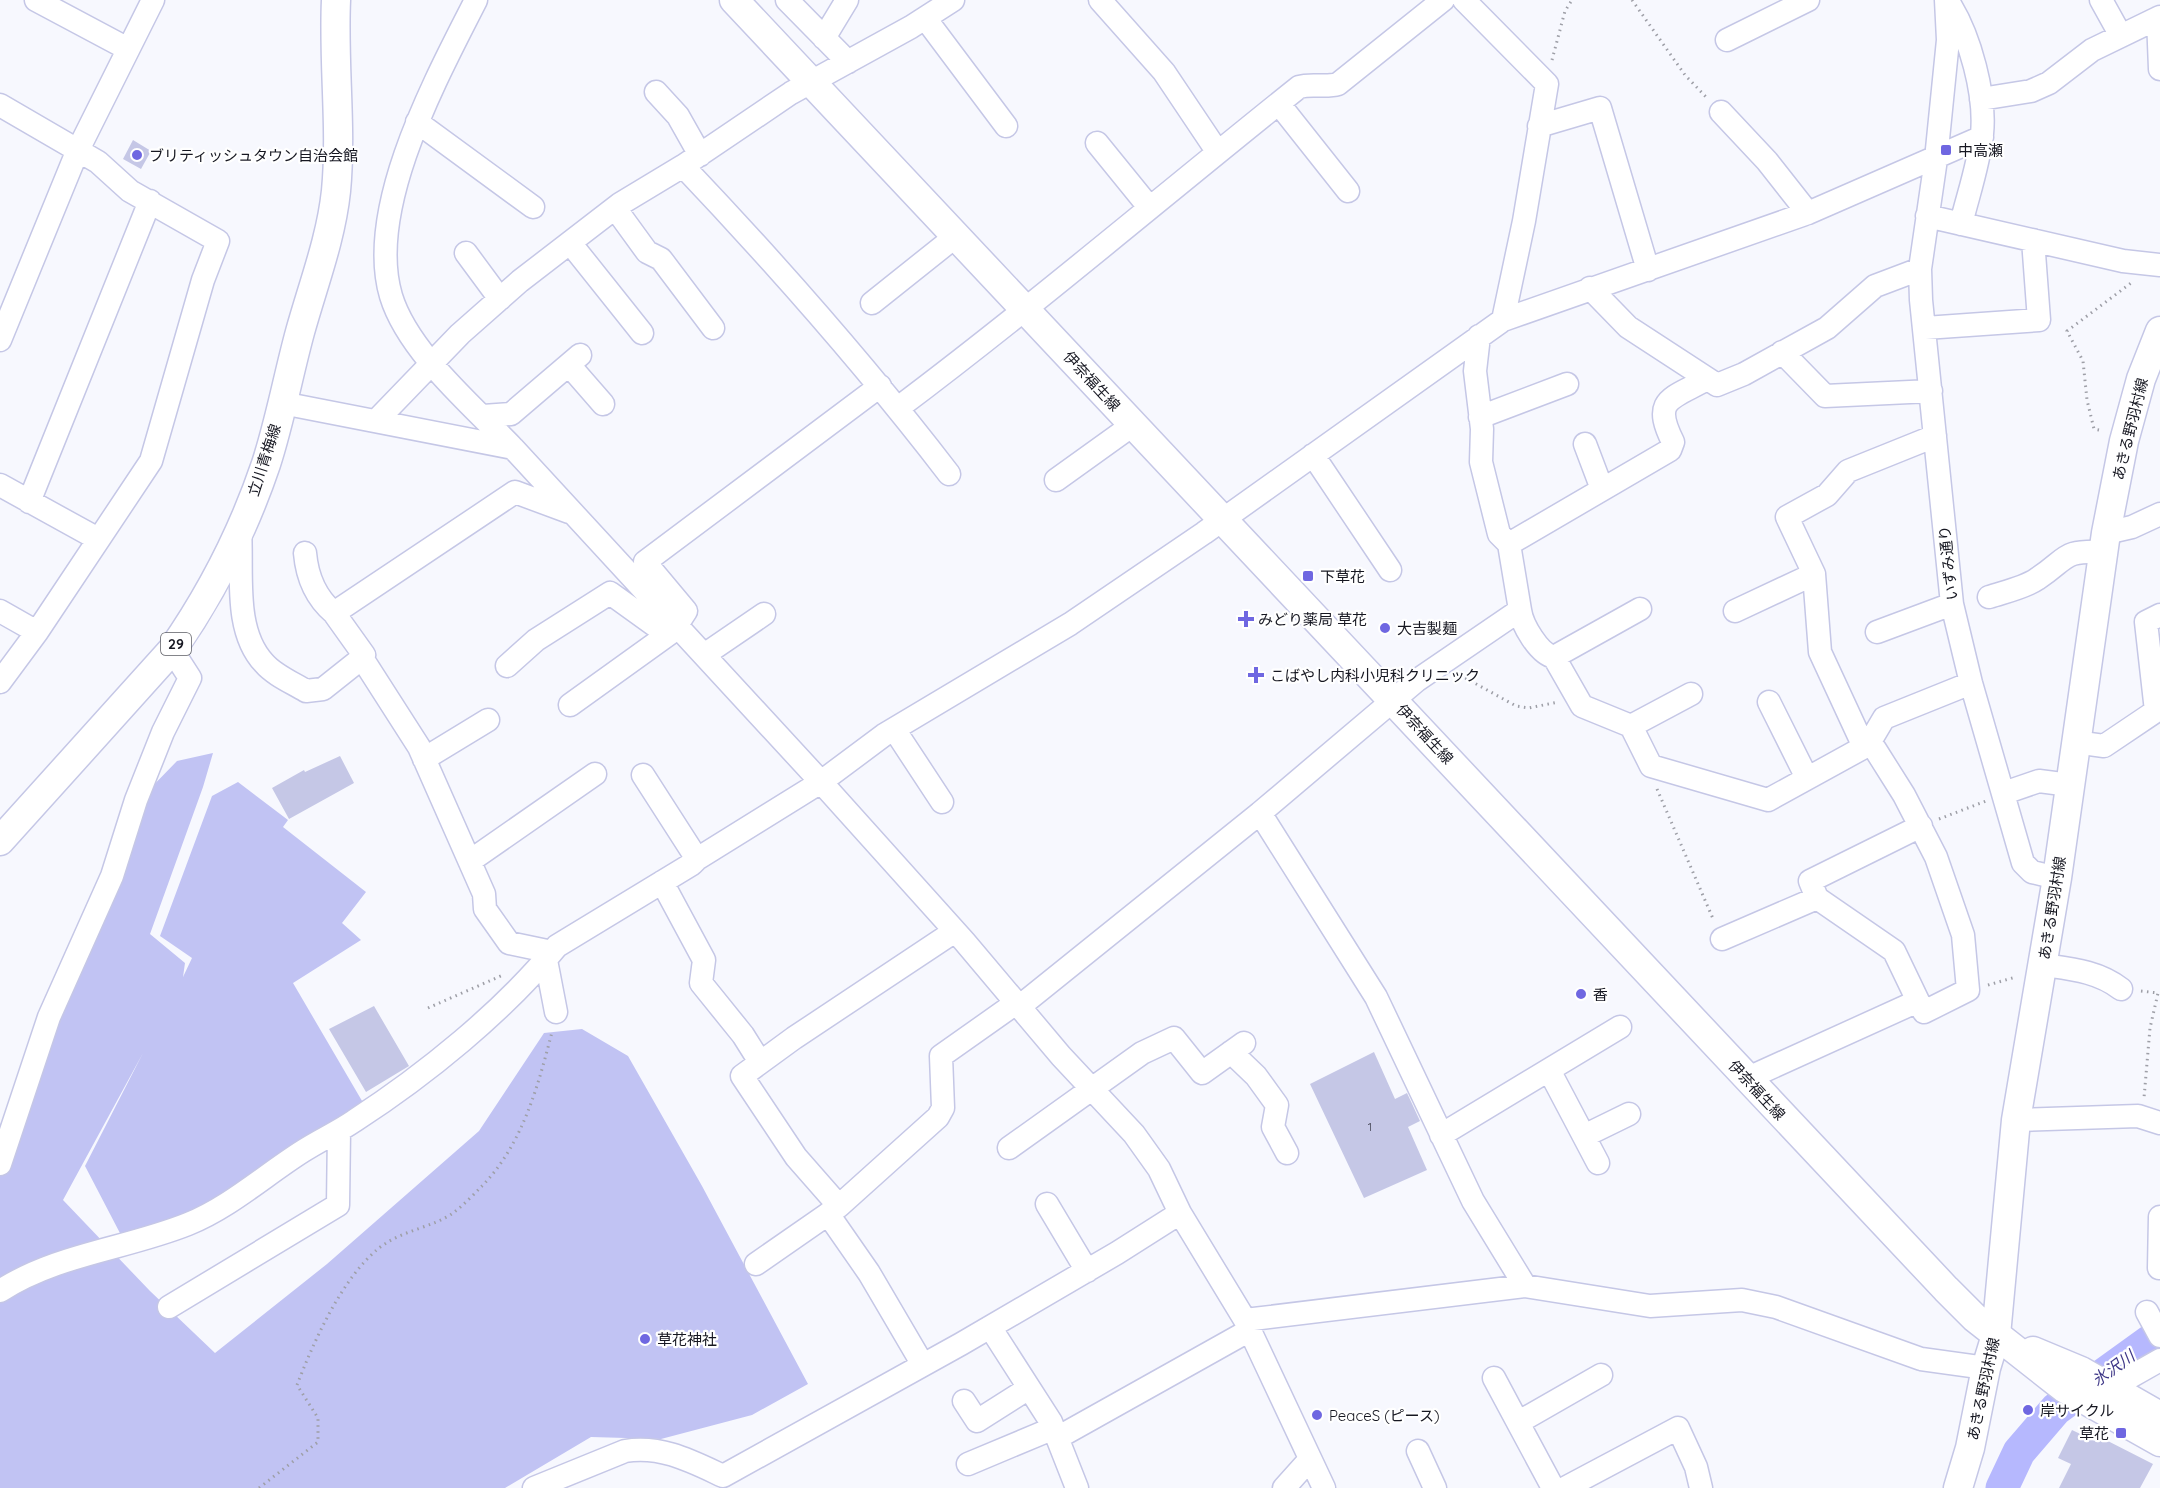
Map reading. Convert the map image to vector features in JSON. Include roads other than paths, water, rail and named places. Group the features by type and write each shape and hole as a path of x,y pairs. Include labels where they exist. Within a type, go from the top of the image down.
{"main road":[{"name":"立川青梅線","path":"0,841 172,650 195,617 239,528 265,464 329,231 336,191 337,130 333,51 336,0"},
{"name":"伊奈福生線","path":"734,0 1746,1079 1946,1289 1996,1335 2089,1389 2160,1442"},
{"name":"あきる野羽村線","path":"1958,1488 1981,1405 1986,1368 1996,1335 2032,970 2057,878 2105,542 2124,441 2141,379 2160,331"},
{"name":"伊奈福生線","path":"2089,1389 2160,1416"}],"street":[{"path":"36,0 128,50"},
{"path":"0,340 77,152 153,0"},
{"path":"476,0 417,122 392,205 386,254 391,296 408,330 432,363 821,782 955,931 1061,1056 1094,1088 1134,1134 1159,1169 1180,1213 1248,1325 1324,1488"},
{"path":"787,0 848,62"},
{"path":"824,38 847,0"},
{"path":"376,421 460,333 500,298 615,208 692,161 811,80 848,62 953,0"},
{"path":"1100,0 1164,72 1217,151"},
{"path":"898,408 1026,310 1217,151 1279,104 1307,84 1328,87 1338,84 1443,0"},
{"path":"1464,0 1547,84 1524,221 1520,229 1503,320"},
{"path":"1727,40 1808,0"},
{"path":"1946,0 1963,25 1981,99 1982,137 1962,224"},
{"name":"いずみ通り","path":"1946,0 1948,40 1936,159 1920,269 1952,604 1971,683 2023,863 2032,872 2057,878"},
{"path":"2102,0 2121,36"},
{"path":"925,18 1006,126"},
{"path":"1981,99 2031,91 2049,83 2092,50 2159,18 2160,69"},
{"path":"656,93 678,116 692,161 784,274 880,386 949,474"},
{"path":"1279,104 1348,191"},
{"path":"0,105 77,152 98,162 130,191 218,241 203,280 151,461 37,632 0,682"},
{"path":"1539,126 1600,108 1648,270"},
{"path":"1721,112 1767,161 1808,213"},
{"path":"417,122 533,207"},
{"path":"0,1291 20,1278 54,1264 187,1224 213,1212 303,1150 339,1131 415,1077 474,1029 557,946 821,782 894,729 1070,624 1503,320 1808,213 1982,137"},
{"path":"1097,142 1149,207"},
{"path":"29,502 150,201"},
{"path":"615,208 647,252 661,259 713,328"},
{"path":"1927,216 2123,261 2160,265"},
{"path":"872,303 956,236"},
{"path":"1925,328 2039,320 2033,240"},
{"path":"571,244 642,333"},
{"path":"466,253 500,298"},
{"path":"1590,288 1628,327 1717,385 1744,374 1839,320 1875,286 1920,269"},
{"path":"1479,336 1475,370 1480,417 1481,462 1499,534 1509,544 1521,617 1539,647 1554,657 1582,706 1631,726 1651,766 1768,800 1866,746 1884,718 1971,683"},
{"path":"1782,352 1825,396 1931,391"},
{"path":"483,416 511,414 574,360 603,404"},
{"path":"1509,544 1670,450 1673,442 1663,423 1662,412 1668,402 1707,379"},
{"path":"1480,417 1567,384"},
{"path":"570,705 673,631 686,611 645,562 880,386"},
{"path":"282,403 513,448"},
{"path":"1056,480 1134,424"},
{"path":"1866,746 1820,652 1814,574 1787,517 1827,495 1848,471 1935,436"},
{"path":"1585,444 1602,489"},
{"path":"1313,455 1390,570"},
{"path":"0,485 98,539"},
{"path":"334,613 515,492 574,514"},
{"path":"1989,597 2036,580 2068,553 2105,542 2160,514"},
{"path":"239,528 243,613 249,643 265,665 306,692 323,689 362,658"},
{"path":"305,553 307,575 325,606 334,613 364,655 362,658 424,759 484,894 485,909 509,943 549,956"},
{"path":"1735,611 1814,574"},
{"path":"507,666 536,640 610,593 660,629 677,625"},
{"path":"1877,632 1952,604"},
{"path":"1554,657 1640,609"},
{"path":"756,1264 834,1210 938,1117 943,1108 941,1056 1018,1005 1260,813 1440,663 1520,610"},
{"path":"0,611 37,632"},
{"path":"704,655 764,614"},
{"path":"2075,742 2104,746 2158,715 2146,622 2160,615"},
{"path":"0,1164 50,1017 112,876 136,800 163,732 190,678 172,650"},
{"path":"1631,726 1691,694"},
{"path":"1769,702 1808,778"},
{"path":"424,759 488,720"},
{"path":"894,729 942,802"},
{"path":"1866,746 1875,748 1921,826 1936,856 1963,935 1972,989 1924,1012 1894,951 1817,898 1810,881 1921,826"},
{"path":"470,861 595,774"},
{"path":"643,776 697,859"},
{"path":"2004,793 2039,781 2070,785"},
{"path":"1260,813 1376,997 1473,1202 1525,1286"},
{"path":"662,882 704,960 701,983 743,1035 760,1062"},
{"path":"1722,939 1817,898"},
{"path":"923,1365 834,1210 742,1076 955,931"},
{"path":"549,956 556,1012"},
{"path":"2032,970 2068,968 2106,977 2121,989"},
{"path":"1746,1079 1918,1001"},
{"path":"1441,1135 1550,1072 1620,1027"},
{"path":"1009,1148 1142,1053 1174,1038 1202,1073 1238,1048 1277,1105 1273,1127 1287,1153"},
{"path":"1550,1072 1598,1163"},
{"path":"1584,1136 1629,1114"},
{"path":"2016,1120 2153,1123"},
{"path":"169,1307 338,1205 339,1131"},
{"path":"1047,1204 1087,1271"},
{"path":"534,1488 625,1451 640,1448 660,1450 723,1476 990,1327 1087,1271 1180,1213"},
{"path":"2159,1268 2160,1217"},
{"path":"968,1464 1055,1433 1248,1325 1525,1286 1650,1306 1742,1300 1776,1306 1920,1359 1986,1368"},
{"path":"990,1327 1055,1433 1077,1488"},
{"path":"2089,1389 2160,1360"},
{"path":"1519,1422 1602,1375"},
{"path":"1494,1378 1553,1488"},
{"path":"964,1401 977,1421 1029,1388"},
{"path":"1565,1488 1678,1428 1699,1478"},
{"path":"1418,1451 1436,1488"},
{"path":"1284,1488 1310,1460"}],"waterway":[{"name":"氷沢川","path":"2002,1488 2019,1452 2056,1409 2160,1334"}],"place":[{"name":"中高瀬","path":"1946,150"},
{"name":"ブリティッシュタウン自治会館","path":"137,155"},
{"name":"下草花","path":"1308,576"},
{"name":"みどり薬局 草花","path":"1246,619"},
{"name":"大吉製麺","path":"1385,628"},
{"name":"こばやし内科小児科クリニック","path":"1256,675"},
{"name":"香","path":"1581,994"},
{"name":"草花神社","path":"645,1339"},
{"name":"岸サイクル","path":"2028,1410"},
{"name":"PeaceS (ピース)","path":"1317,1415"},
{"name":"草花","path":"2121,1433"}]}
